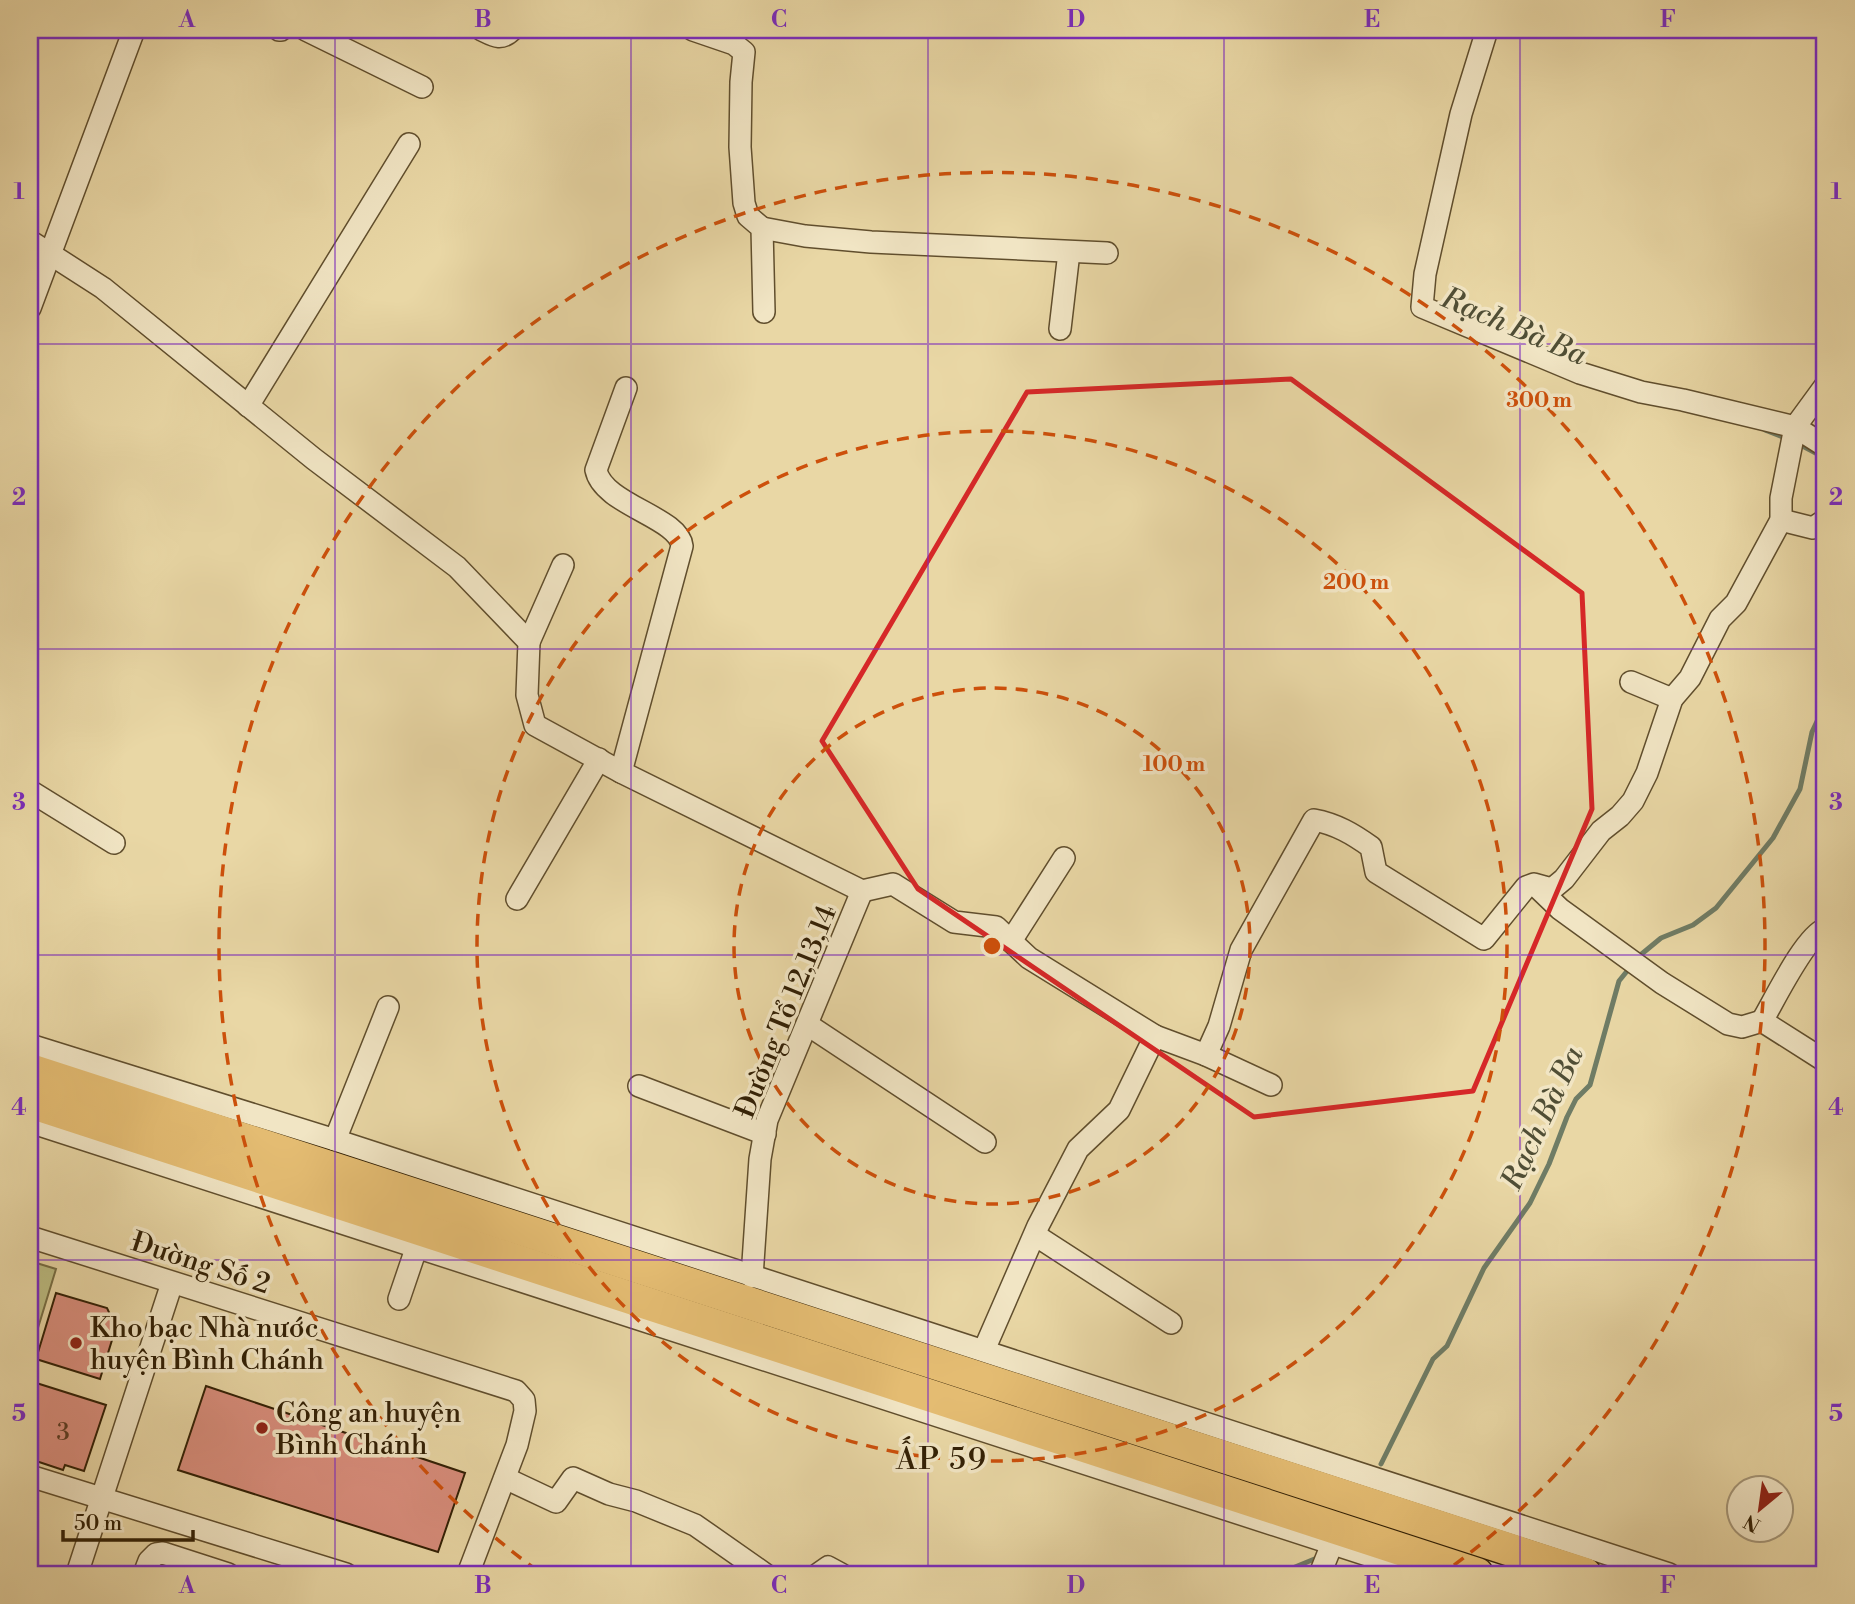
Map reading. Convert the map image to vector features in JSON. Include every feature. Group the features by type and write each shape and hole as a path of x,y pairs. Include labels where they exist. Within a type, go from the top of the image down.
{"highway":[{"path":"30,1070 1585,1574"},
{"path":"30,1102 1477,1574"}],"street":[{"path":"30,308 134,30"},
{"path":"306,30 422,87"},
{"path":"482,30 496,38 506,36 512,30"},
{"path":"693,30 734,44 744,51 740,147 744,203 748,216 762,228 842,240 1107,253"},
{"path":"1486,30 1461,114 1425,274 1422,307 1605,381 1794,428 1825,446"},
{"path":"248,406 409,144"},
{"path":"762,228 764,312"},
{"path":"30,241 103,288 248,406 457,567 529,642"},
{"path":"1060,329 1069,253"},
{"path":"1206,1055 1219,1026 1241,950 1314,820 1350,832 1371,848 1376,872 1484,939 1526,887 1534,884 1552,889 1564,880 1601,831 1633,801 1647,774 1672,699 1690,678 1720,618 1736,603 1782,520 1781,498 1794,428 1825,386"},
{"path":"621,772 682,546 681,539 671,529 609,490 597,475 596,470 626,388"},
{"path":"1782,520 1813,528 1825,520"},
{"path":"563,565 529,642 527,695 535,725 621,772 862,891 893,884 954,922 996,927 1029,958 1155,1036 1206,1055 1271,1085"},
{"path":"1631,682 1672,699"},
{"path":"517,899 599,760"},
{"path":"30,791 114,843"},
{"path":"1011,941 1065,858"},
{"path":"1534,884 1560,909 1643,970 1728,1024 1742,1027 1762,1021 1807,945 1818,932 1825,929"},
{"name":"Đường Tổ 12,13,14","path":"752,1278 760,1159 767,1120 862,891"},
{"path":"335,1140 388,1007"},
{"path":"1762,1021 1825,1061"},
{"path":"808,1025 985,1142"},
{"path":"984,1350 1034,1235 1078,1149 1119,1110 1155,1036"},
{"path":"30,1045 335,1140 752,1278 984,1350 1669,1574"},
{"path":"639,1086 765,1134"},
{"path":"30,1122 1332,1544 1370,1566 1426,1574"},
{"path":"1034,1235 1171,1323"},
{"name":"Đường Số 2","path":"30,1237 516,1391 524,1400 525,1411 505,1478"},
{"path":"400,1298 417,1246"},
{"path":"77,1574 172,1283"},
{"path":"30,1476 346,1574"},
{"path":"468,1574 505,1478 556,1502 573,1478 609,1494 636,1501 695,1525 765,1574"},
{"path":"1320,1574 1332,1544"},
{"path":"144,1574 149,1561 156,1553 228,1574"},
{"path":"818,1574 828,1567 841,1574"}],"highlighted area":[{"path":"1291,379 1582,593 1592,809 1473,1091 1254,1117 918,889 822,741 1027,392"}],"green space":[{"path":"30,1261 56,1269 30,1354"}],"building":[{"name":"Kho bạc Nhà nước huyện Bình Chánh","path":"56,1293 107,1308 116,1327 100,1379 36,1359"},
{"path":"30,1381 106,1405 84,1471 65,1465 63,1470 30,1459"},
{"name":"Công an huyện Bình Chánh","path":"206,1386 465,1473 438,1552 178,1470"},
{"path":"30,1520 36,1522 30,1541"}],"waterway":[{"name":"Rạch Bà Ba","path":"1765,430 1788,439"},
{"name":"Rạch Bà Ba","path":"1797,443 1825,458"},
{"name":"Rạch Bà Ba","path":"1638,957 1661,938 1693,925 1716,908 1773,838 1800,789 1812,732 1820,715 1825,712"},
{"name":"Rạch Bà Ba","path":"1381,1464 1433,1359 1447,1346 1484,1268 1530,1203 1576,1099 1590,1085 1619,981 1632,965"},
{"name":"Rạch Bà Ba","path":"1278,1574 1317,1558"}],"place":[{"name":"Kho bạc Nhà nước huyện Bình Chánh","path":"76,1343"},
{"name":"Công an huyện Bình Chánh","path":"262,1428"}],"district":[{"name":"ẤP 59","path":"942,1459"}]}
